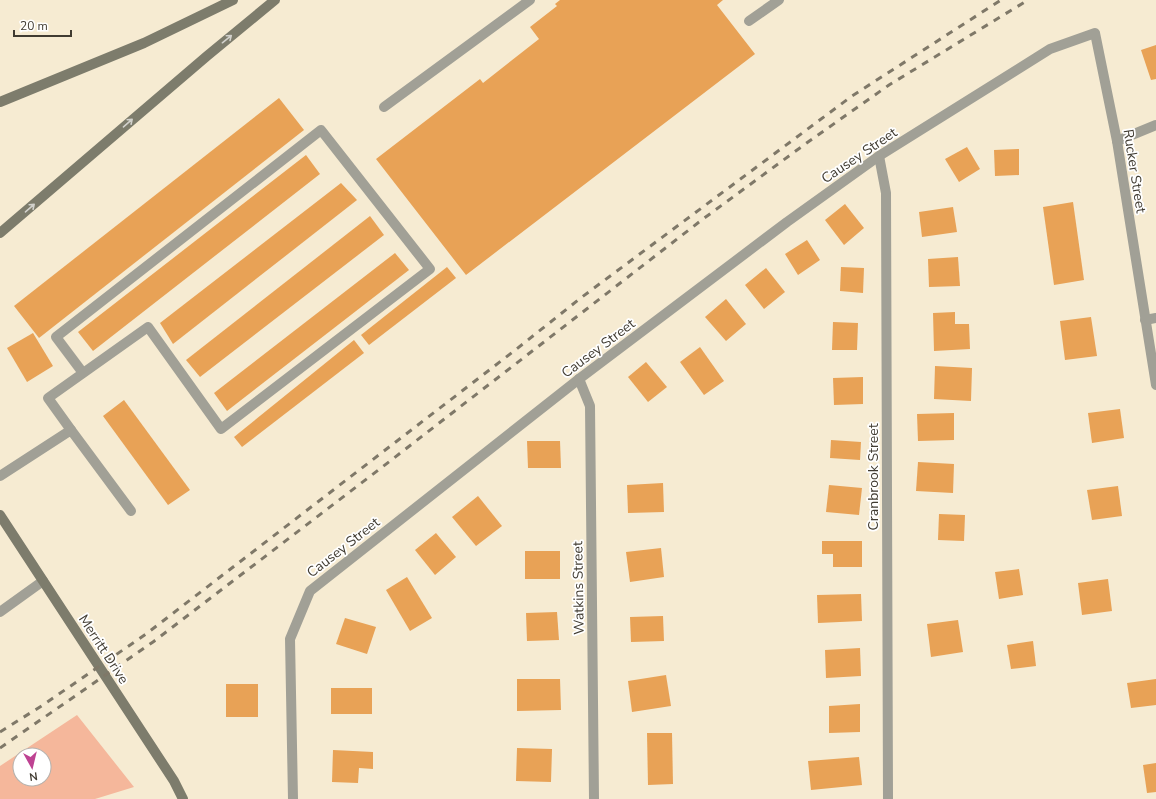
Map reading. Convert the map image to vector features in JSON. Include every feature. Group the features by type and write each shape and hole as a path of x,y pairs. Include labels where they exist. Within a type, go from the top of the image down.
{"main road":[{"path":"0,102 144,44 233,0"},
{"path":"0,234 207,56 275,0"},
{"name":"Merritt Drive","path":"0,515 174,781 183,799"}],"street":[{"path":"384,107 530,0"},
{"path":"749,21 779,0"},
{"name":"Rucker Street","path":"1095,33 1117,141 1156,385"},
{"name":"Causey Street","path":"293,799 290,639 310,591 579,380 787,222 879,156 1050,50 1095,33"},
{"path":"1117,141 1156,125"},
{"path":"83,373 56,337 321,130 430,269 222,429 148,327 48,398 131,511"},
{"name":"Cranbrook Street","path":"879,156 886,193 888,799"},
{"path":"1146,320 1156,318"},
{"name":"Watkins Street","path":"579,380 590,406 594,799"},
{"path":"0,476 71,430"},
{"path":"0,612 43,581"}],"shaded area":[{"path":"77,715 134,787 95,799 0,799 0,766 12,758 12,787 52,787 52,747 29,747"}],"building":[{"path":"560,0 723,0 717,5 755,54 466,275 376,159 480,79 483,83 539,39 530,27 557,6 555,4"},
{"path":"1156,45 1156,79 1151,80 1141,50"},
{"path":"279,98 304,130 39,338 14,306"},
{"path":"967,147 980,169 959,182 945,159"},
{"path":"1019,149 1019,175 995,176 994,150"},
{"path":"306,155 320,174 93,351 78,332"},
{"path":"341,183 357,200 173,344 160,323"},
{"path":"1073,202 1084,280 1054,285 1043,207"},
{"path":"845,204 864,228 844,245 825,220"},
{"path":"953,207 957,232 922,237 919,212"},
{"path":"370,216 384,235 200,377 186,360"},
{"path":"807,240 820,260 798,275 785,254"},
{"path":"395,253 409,270 227,411 214,393"},
{"path":"958,257 960,286 929,287 928,259"},
{"path":"447,267 456,278 369,345 361,335"},
{"path":"841,267 864,268 863,293 840,291"},
{"path":"766,268 785,292 764,309 745,285"},
{"path":"726,299 746,324 726,341 705,317"},
{"path":"955,312 955,324 969,324 970,349 934,351 933,313"},
{"path":"1091,317 1097,356 1065,360 1060,321"},
{"path":"833,322 858,323 857,350 832,350"},
{"path":"33,333 53,366 27,382 7,348"},
{"path":"354,340 364,353 242,447 234,437"},
{"path":"700,347 724,381 704,395 680,362"},
{"path":"646,362 667,387 648,402 628,377"},
{"path":"935,366 972,368 971,401 934,399"},
{"path":"863,377 863,404 834,405 833,378"},
{"path":"124,400 190,490 168,505 103,416"},
{"path":"1120,409 1124,438 1092,443 1088,413"},
{"path":"954,413 954,440 918,441 917,414"},
{"path":"831,440 861,442 860,460 830,458"},
{"path":"527,441 560,441 561,468 528,468"},
{"path":"918,462 954,464 953,493 916,491"},
{"path":"663,483 664,512 628,513 627,485"},
{"path":"829,485 862,488 859,515 826,512"},
{"path":"1118,486 1122,516 1092,520 1087,490"},
{"path":"478,496 502,526 476,546 452,517"},
{"path":"939,514 965,515 964,541 938,540"},
{"path":"436,533 456,557 435,575 415,550"},
{"path":"822,541 862,541 862,567 833,567 833,554 822,554"},
{"path":"661,548 664,577 630,582 626,552"},
{"path":"525,551 560,551 560,579 525,579"},
{"path":"1019,569 1023,595 999,599 995,572"},
{"path":"407,577 432,618 410,631 386,590"},
{"path":"1108,579 1112,611 1082,615 1078,583"},
{"path":"861,594 862,621 818,623 817,595"},
{"path":"557,612 559,640 527,641 526,613"},
{"path":"663,616 664,641 631,642 630,617"},
{"path":"345,618 376,627 367,654 336,644"},
{"path":"958,620 963,652 931,657 927,624"},
{"path":"1033,641 1036,666 1011,669 1007,645"},
{"path":"860,648 861,676 826,678 825,650"},
{"path":"666,675 671,706 632,712 628,681"},
{"path":"517,679 560,679 561,710 517,711"},
{"path":"1156,679 1156,705 1131,708 1127,683"},
{"path":"226,684 258,684 258,717 226,717"},
{"path":"331,688 372,688 372,714 331,714"},
{"path":"860,704 860,732 829,733 829,706"},
{"path":"647,733 672,733 673,784 648,785"},
{"path":"517,748 552,749 551,782 516,781"},
{"path":"333,750 373,752 373,769 359,768 358,783 332,782"},
{"path":"859,757 862,785 811,790 808,761"},
{"path":"1156,763 1156,792 1147,793 1143,765"}],"railway":[{"path":"0,732 43,705 146,634 582,297 852,96 1001,0"},
{"path":"0,748 153,642 703,219 808,142 889,85 1028,0"}]}
